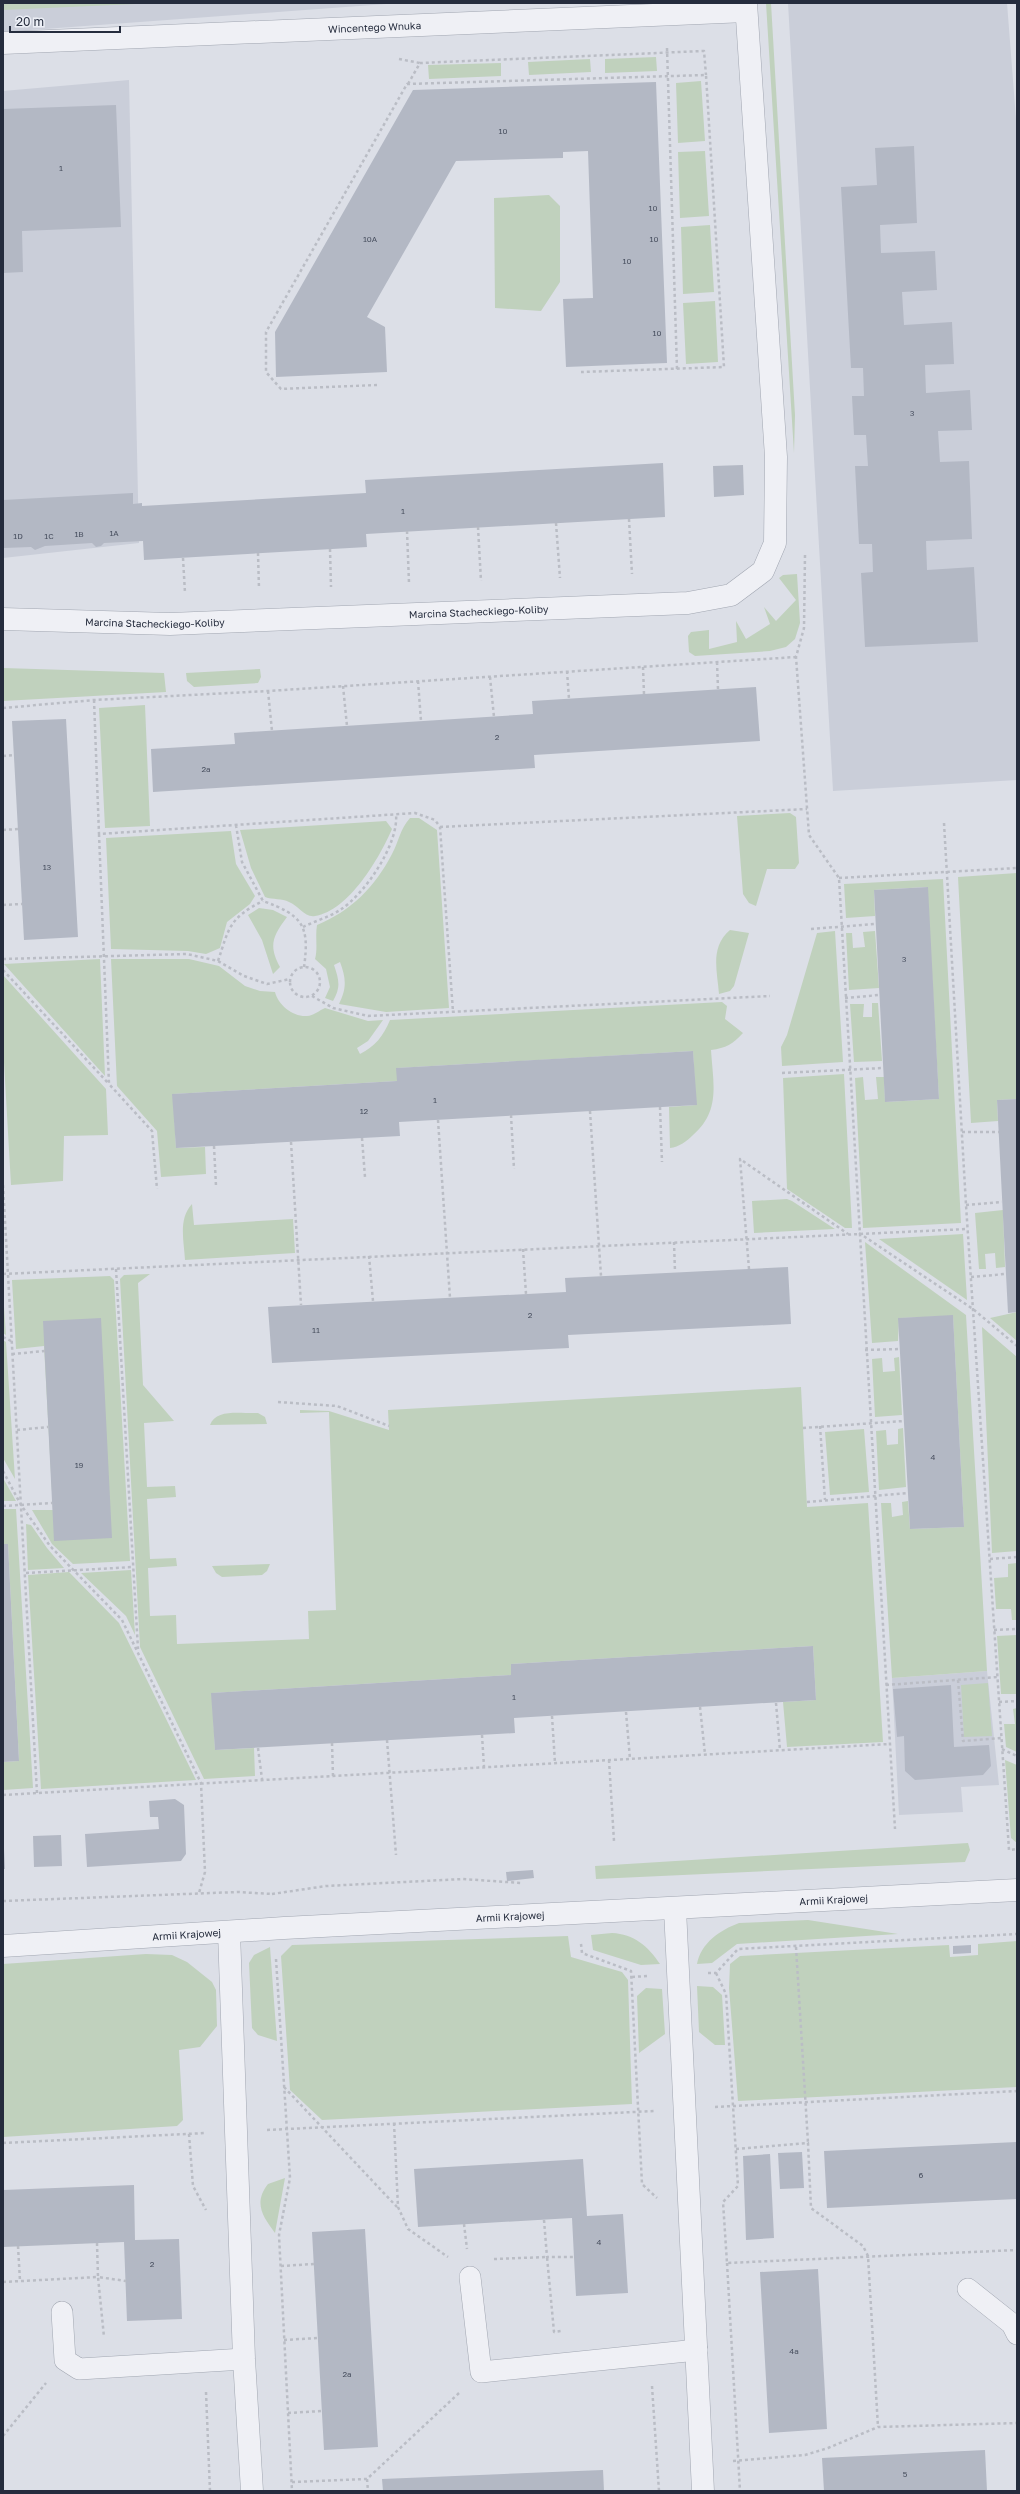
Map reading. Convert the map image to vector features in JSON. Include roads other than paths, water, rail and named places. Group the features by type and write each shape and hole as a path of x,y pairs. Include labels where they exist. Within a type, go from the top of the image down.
{"street":[{"name":"Wincentego Wnuka","path":"3,43 746,7"},
{"name":"Marcina Stacheckiego-Koliby","path":"3,619 186,623 688,603 731,595 763,572 775,543 776,457 746,7"},
{"name":"Armii Krajowej","path":"3,1946 274,1929 1017,1890"},
{"path":"675,1909 703,2491"},
{"path":"229,1932 244,2359 252,2491"}],"lane":[{"path":"470,2277 481,2372 697,2350"},
{"path":"968,2289 1012,2324 1017,2334"},
{"path":"62,2312 65,2360 79,2369 244,2359"}]}
